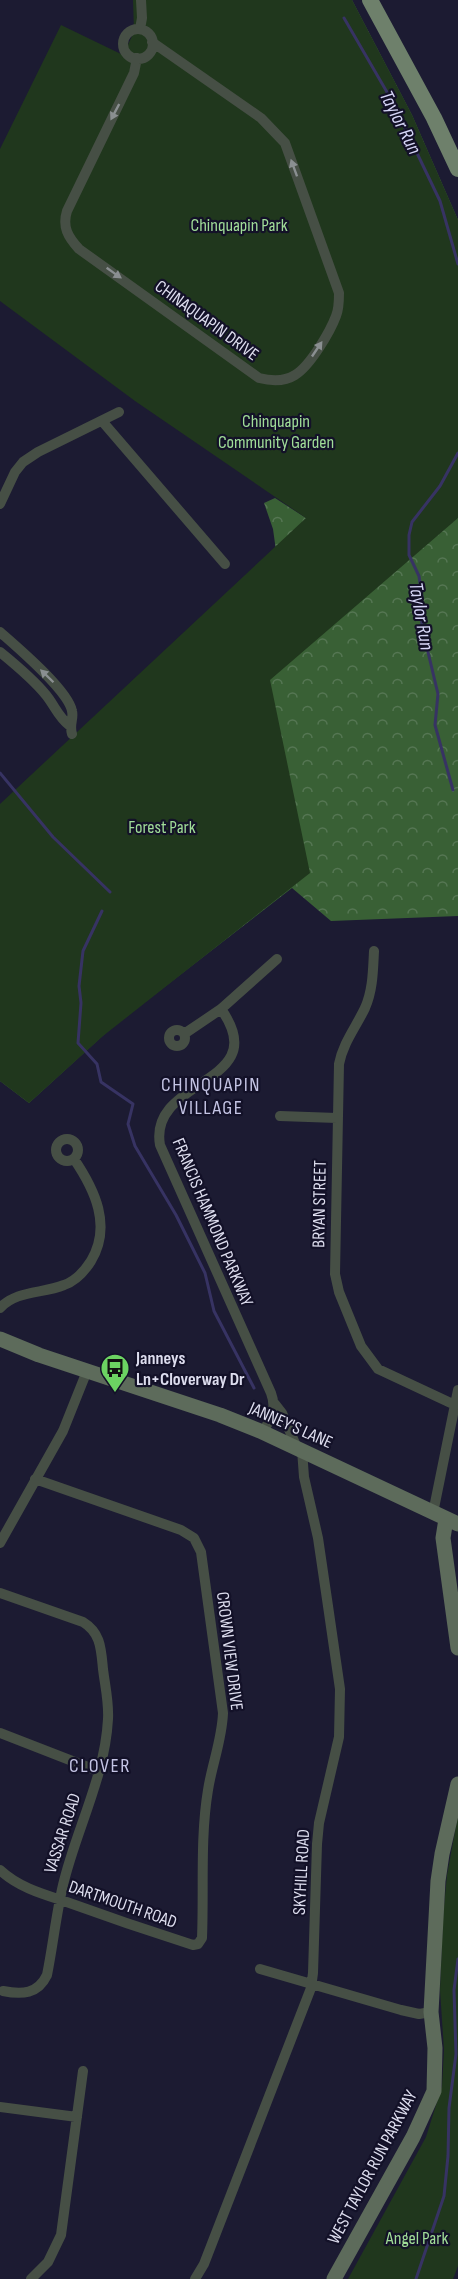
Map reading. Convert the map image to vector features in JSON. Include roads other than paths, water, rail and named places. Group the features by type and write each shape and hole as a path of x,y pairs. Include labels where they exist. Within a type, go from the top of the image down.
{"main road":[{"path":"370,0 430,109 458,169"}],"street":[{"path":"137,58 125,51 123,42 131,31 140,29 141,0"},
{"name":"CHINAQUAPIN DRIVE","path":"140,29 148,34 152,42 261,118 285,142 339,293 336,317 303,369 294,376 272,381 259,378 79,249 67,234 65,218 70,203 134,73 137,58 148,54 152,42"},
{"path":"0,504 15,472 23,462 38,452 118,412"},
{"path":"102,421 225,564"},
{"path":"0,632 66,698 72,712 71,730 60,718 45,694 0,652"},
{"name":"BRYAN STREET","path":"374,951 373,973 366,1006 344,1044 341,1054 337,1118 336,1283 361,1346 378,1369 455,1405"},
{"path":"184,1034 220,1009 277,958"},
{"name":"FRANCIS HAMMOND PARKWAY","path":"220,1009 231,1023 234,1033 235,1043 231,1054 222,1068 166,1111 158,1134 160,1145 275,1404 282,1413 299,1449"},
{"path":"279,1116 337,1118"},
{"path":"0,1308 14,1297 60,1287 75,1280 93,1257 100,1237 102,1218 97,1201 74,1159"},
{"name":"JANNEY'S LANE","path":"0,1339 31,1352 220,1415 263,1432 446,1519"},
{"path":"0,1543 63,1431 87,1371"},
{"path":"458,1390 443,1538 458,1648"},
{"path":"263,1432 271,1419 275,1404"},
{"name":"SKYHILL ROAD","path":"195,2279 204,2264 312,1984 317,1844 319,1823 339,1737 340,1689 318,1538 299,1449"},
{"name":"CROWN VIEW DRIVE","path":"35,1479 181,1530 194,1538 201,1552 223,1713 222,1732 208,1790 204,1830 202,1938"},
{"name":"VASSAR ROAD","path":"0,1593 82,1622 98,1635 108,1706 108,1727 82,1830 67,1869 47,1975 40,1986 27,1993 19,1994 3,1990"},
{"path":"0,1733 98,1771"},
{"name":"WEST TAYLOR RUN PARKWAY","path":"334,2279 431,2102 436,2077 431,2012 438,1881 458,1784"},
{"name":"DARTMOUTH ROAD","path":"0,1870 11,1880 60,1900 193,1945 198,1944 202,1938"},
{"path":"260,1969 401,2010 419,2014 431,2012"},
{"path":"31,2279 48,2262 61,2235 83,2071"},
{"path":"0,2107 77,2117"}],"waterway":[{"name":"Taylor Run","path":"344,18 391,99 440,201 458,264"},
{"name":"Taylor Run","path":"453,790 435,725 438,694 423,631 419,576 409,555 409,535 412,522 440,486 458,453"},
{"path":"0,773 53,837 110,892"},
{"path":"102,911 83,951 79,986 81,1003 78,1043 97,1064 101,1082 133,1104 128,1124 135,1146 176,1215 205,1273 214,1311 254,1388"},
{"name":"Taylor Run","path":"416,2279 444,2196 449,2108 456,2054 454,1990 458,1959"}],"place":[{"name":"Janneys Ln+Cloverway Dr","path":"115,1394"}],"district":[{"name":"CHINQUAPIN VILLAGE","path":"211,1096"},
{"name":"CLOVER","path":"100,1765"}],"park label":[{"name":"Chinquapin Park","path":"239,225"},
{"name":"Chinquapin Community Garden","path":"276,431"},
{"name":"Forest Park","path":"162,827"},
{"name":"Angel Park","path":"417,2238"}]}
